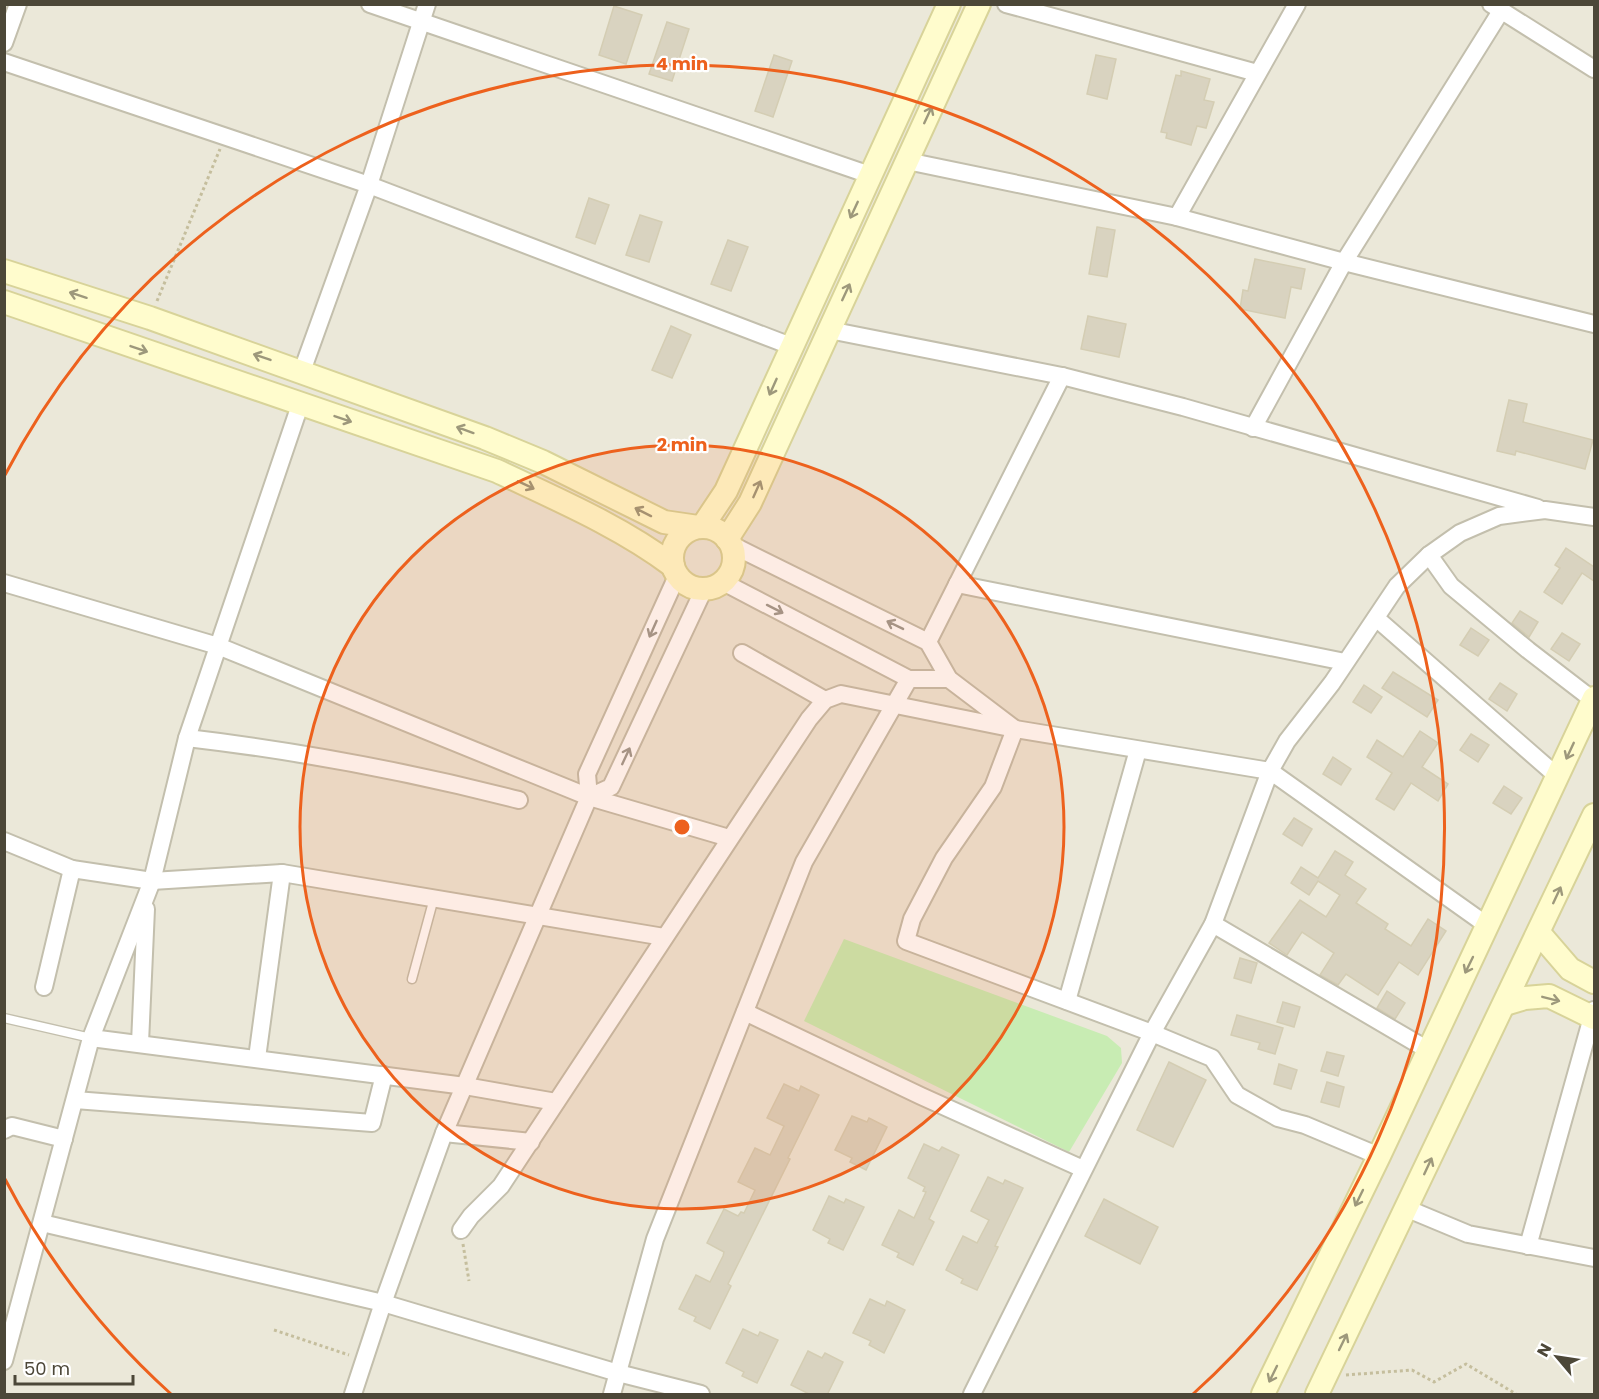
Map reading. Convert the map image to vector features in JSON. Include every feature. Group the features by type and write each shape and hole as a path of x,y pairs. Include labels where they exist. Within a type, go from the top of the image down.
{"street":[{"path":"4,43 18,4"},
{"path":"370,4 424,13 870,175"},
{"path":"590,797 611,787 714,586 730,575 734,565 734,555 729,542 750,503 980,4"},
{"path":"1006,4 1257,73"},
{"path":"1177,217 1297,4"},
{"path":"353,1395 383,1303 444,1133 590,797 587,774 675,571 672,556 675,546 680,537 700,527 726,491 945,6"},
{"path":"1253,428 1344,262 1496,8 1594,69"},
{"path":"302,371 369,185 424,13"},
{"path":"4,62 369,185 792,346"},
{"path":"907,161 1177,217 1344,262 1594,324"},
{"path":"4,271 150,318 485,438 543,462 664,522 718,531 729,542 928,642 949,679 1016,729"},
{"path":"4,302 497,471 568,505 654,552 675,571 684,583 694,588 714,586 909,679 949,679"},
{"path":"829,330 1062,376 1183,407 1545,510 1594,517"},
{"path":"928,642 1062,376"},
{"path":"4,1361 92,1038 149,886 187,738 300,405"},
{"path":"972,1395 1152,1033 1213,924 1270,771 1287,741 1309,714 1397,586 1429,555 1460,532 1498,516 1545,510"},
{"path":"1263,1395 1379,1156 1594,699 1528,650 1451,586 1429,555"},
{"path":"4,583 218,646 590,797 729,838"},
{"path":"957,584 1345,662"},
{"path":"1376,618 1557,776"},
{"path":"742,652 825,700"},
{"path":"612,1395 655,1239 804,862 909,679"},
{"path":"461,1230 471,1216 501,1186 531,1142 809,719 825,700 841,694 1016,729 1270,771 1488,926"},
{"path":"1016,729 993,787 944,858 912,919 906,941 1152,1033 1212,1058 1237,1095 1278,1118 1305,1125 1379,1156"},
{"path":"187,738 250,745 436,779 519,800"},
{"path":"1067,1001 1138,750"},
{"path":"1322,1386 1594,815"},
{"path":"4,841 72,869 149,886 282,873 664,937"},
{"path":"45,987 72,869"},
{"path":"257,1058 282,873"},
{"path":"140,1043 149,886"},
{"path":"1213,924 1428,1050"},
{"path":"1539,933 1570,969 1594,982"},
{"path":"1505,1004 1525,998 1549,996 1594,1015 1528,1246"},
{"path":"745,1012 921,1096 1083,1169"},
{"path":"92,1038 465,1086 556,1102"},
{"path":"75,1100 372,1123 384,1075"},
{"path":"4,1130 12,1126 64,1139"},
{"path":"444,1133 531,1142"},
{"path":"1408,1209 1468,1234 1594,1258"},
{"path":"42,1223 383,1303 618,1373 701,1395"}],"lane":[{"path":"412,978 434,898"},
{"path":"4,1018 92,1038"}],"path":[{"path":"150,318 225,137"},
{"path":"461,1230 470,1281"},
{"path":"274,1330 364,1360"},
{"path":"1322,1386 1413,1370 1434,1382 1466,1364 1516,1395"}],"shaded area":[{"path":"5,5 1594,5 1594,1394 5,1394"}],"green space":[{"path":"844,939 1107,1036 1121,1048 1122,1063 1069,1152 804,1021"}],"building":[{"path":"614,6 642,15 626,64 599,55"},
{"path":"667,22 689,29 672,81 649,74"},
{"path":"774,55 792,61 773,117 755,111"},
{"path":"1096,55 1116,59 1107,99 1087,94"},
{"path":"1181,71 1210,79 1204,100 1214,102 1206,128 1197,126 1191,145 1166,138 1167,133 1161,132 1176,75 1181,76"},
{"path":"589,198 609,205 595,244 576,237"},
{"path":"640,215 662,222 649,262 626,255"},
{"path":"1097,227 1115,230 1107,277 1089,274"},
{"path":"728,240 748,247 731,291 711,284"},
{"path":"1255,259 1305,269 1301,289 1291,287 1285,318 1240,309 1243,290 1248,291"},
{"path":"1088,316 1126,324 1119,357 1081,349"},
{"path":"671,326 691,335 672,378 652,370"},
{"path":"1509,400 1527,404 1523,422 1593,440 1585,469 1516,451 1515,455 1497,451"},
{"path":"1566,548 1594,567 1594,581 1582,573 1562,604 1544,592 1560,568 1555,565"},
{"path":"1520,611 1538,622 1529,637 1512,623"},
{"path":"1471,628 1489,640 1478,656 1460,645"},
{"path":"1562,633 1580,644 1569,661 1551,649"},
{"path":"1393,672 1438,700 1427,717 1382,688"},
{"path":"1500,683 1517,694 1507,711 1489,699"},
{"path":"1364,685 1382,697 1371,713 1353,702"},
{"path":"1420,731 1438,743 1422,767 1448,784 1438,801 1411,783 1394,810 1376,799 1392,773 1367,757 1377,740 1403,757"},
{"path":"1471,734 1489,745 1478,762 1460,750"},
{"path":"1333,757 1351,769 1341,785 1323,774"},
{"path":"1504,786 1522,798 1511,814 1493,803"},
{"path":"1294,818 1312,829 1302,846 1283,834"},
{"path":"1335,851 1353,862 1345,875 1366,889 1356,903 1388,924 1385,929 1411,946 1428,919 1446,931 1418,975 1399,962 1378,995 1346,974 1338,985 1320,975 1334,953 1302,932 1287,955 1269,943 1300,900 1326,917 1340,895 1318,881 1309,895 1291,883 1301,867 1318,878"},
{"path":"1240,958 1257,963 1251,983 1234,978"},
{"path":"1387,991 1405,1003 1395,1019 1377,1008"},
{"path":"1283,1002 1300,1007 1294,1027 1277,1022"},
{"path":"1237,1015 1283,1028 1275,1054 1258,1049 1260,1043 1231,1035"},
{"path":"1327,1052 1344,1056 1338,1076 1321,1071"},
{"path":"1169,1062 1206,1080 1173,1147 1137,1130"},
{"path":"1279,1064 1297,1070 1291,1089 1274,1084"},
{"path":"1327,1082 1344,1087 1339,1107 1321,1102"},
{"path":"784,1084 799,1091 801,1086 819,1095 728,1284 731,1286 710,1329 694,1321 696,1317 679,1309 696,1275 710,1282 723,1256 724,1252 707,1243 724,1209 738,1216 741,1212 744,1213 755,1190 738,1182 755,1148 770,1155 784,1126 767,1118"},
{"path":"852,1116 867,1122 869,1118 887,1127 866,1170 850,1162 852,1158 835,1150"},
{"path":"924,1144 939,1151 942,1147 959,1155 929,1219 934,1222 913,1265 897,1257 899,1253 882,1245 899,1210 914,1218 926,1192 923,1191 925,1187 908,1178"},
{"path":"988,1177 1003,1184 1005,1180 1023,1188 977,1290 961,1283 963,1279 946,1270 963,1236 977,1243 989,1220 971,1211"},
{"path":"829,1196 844,1203 846,1199 864,1207 843,1250 828,1243 830,1239 813,1230"},
{"path":"1104,1199 1158,1227 1140,1264 1085,1236"},
{"path":"870,1299 885,1306 887,1301 905,1310 884,1353 869,1345 871,1341 853,1333"},
{"path":"743,1329 758,1336 760,1332 778,1340 757,1383 742,1376 744,1372 726,1363"},
{"path":"808,1351 822,1358 825,1353 843,1362 827,1395 811,1395 791,1385"}]}
